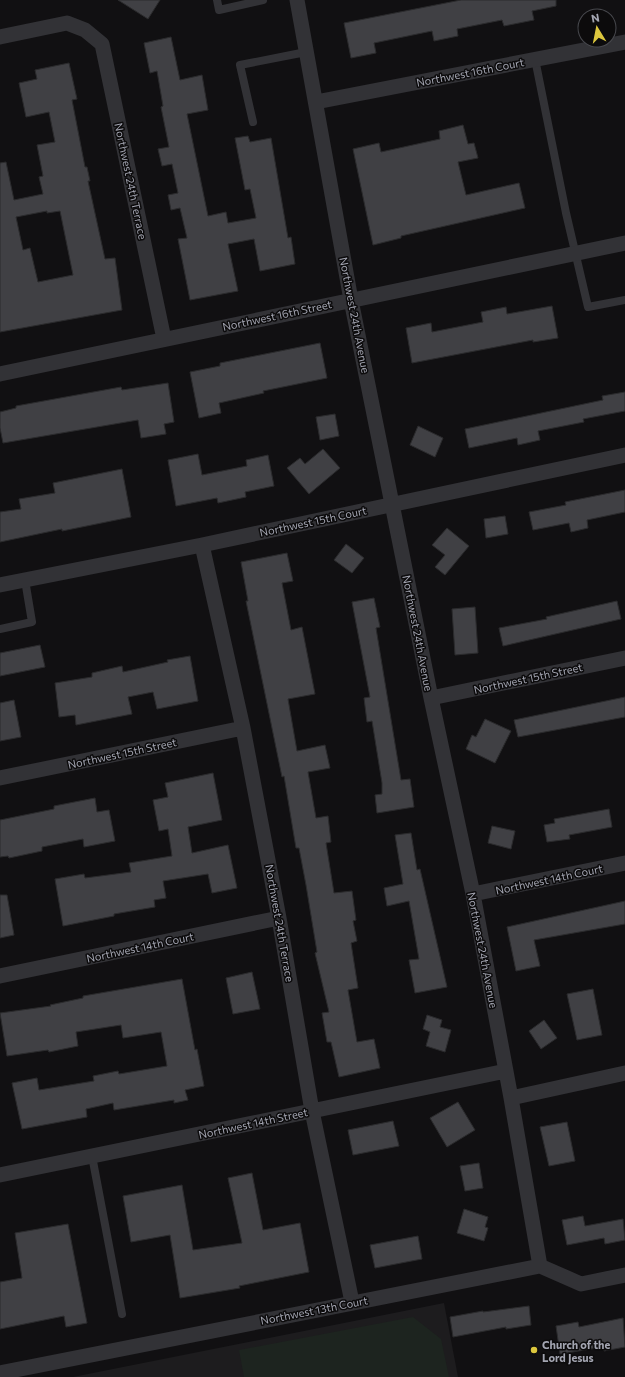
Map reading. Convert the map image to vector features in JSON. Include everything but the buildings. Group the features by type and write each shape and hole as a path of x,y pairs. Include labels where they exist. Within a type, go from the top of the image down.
{"street":[{"name":"Northwest 24th Avenue","path":"297,0 351,300 431,698 473,894 512,1098 540,1266"},
{"name":"Northwest 24th Terrace","path":"0,37 67,23 85,30 102,44 164,339"},
{"name":"Northwest 16th Court","path":"316,102 625,42"},
{"name":"Northwest 16th Street","path":"0,374 625,244"},
{"name":"Northwest 15th Court","path":"0,585 202,545 625,455"},
{"name":"Northwest 24th Terrace","path":"202,545 243,728 279,918 312,1111 352,1302"},
{"name":"Northwest 15th Street","path":"431,698 625,658"},
{"name":"Northwest 15th Street","path":"0,778 243,728"},
{"name":"Northwest 14th Court","path":"473,894 625,863"},
{"name":"Northwest 14th Court","path":"0,976 279,918"},
{"name":"Northwest 14th Street","path":"0,1175 506,1070"},
{"path":"512,1098 625,1073"},
{"path":"540,1266 581,1284 625,1275"},
{"name":"Northwest 13th Court","path":"0,1373 21,1373 352,1302 540,1266"}],"lane":[{"path":"218,0 219,10 263,0"},
{"path":"253,122 240,65 306,52"},
{"path":"535,59 566,213 588,307 625,300"},
{"path":"0,628 32,622 25,580"},
{"path":"92,1156 122,1314"}],"shaded area":[{"path":"444,1303 458,1377 73,1377"},
{"path":"413,1317 441,1339 449,1377 244,1377 239,1350"}],"place":[{"name":"Church of the Lord Jesus","path":"534,1350"}]}
